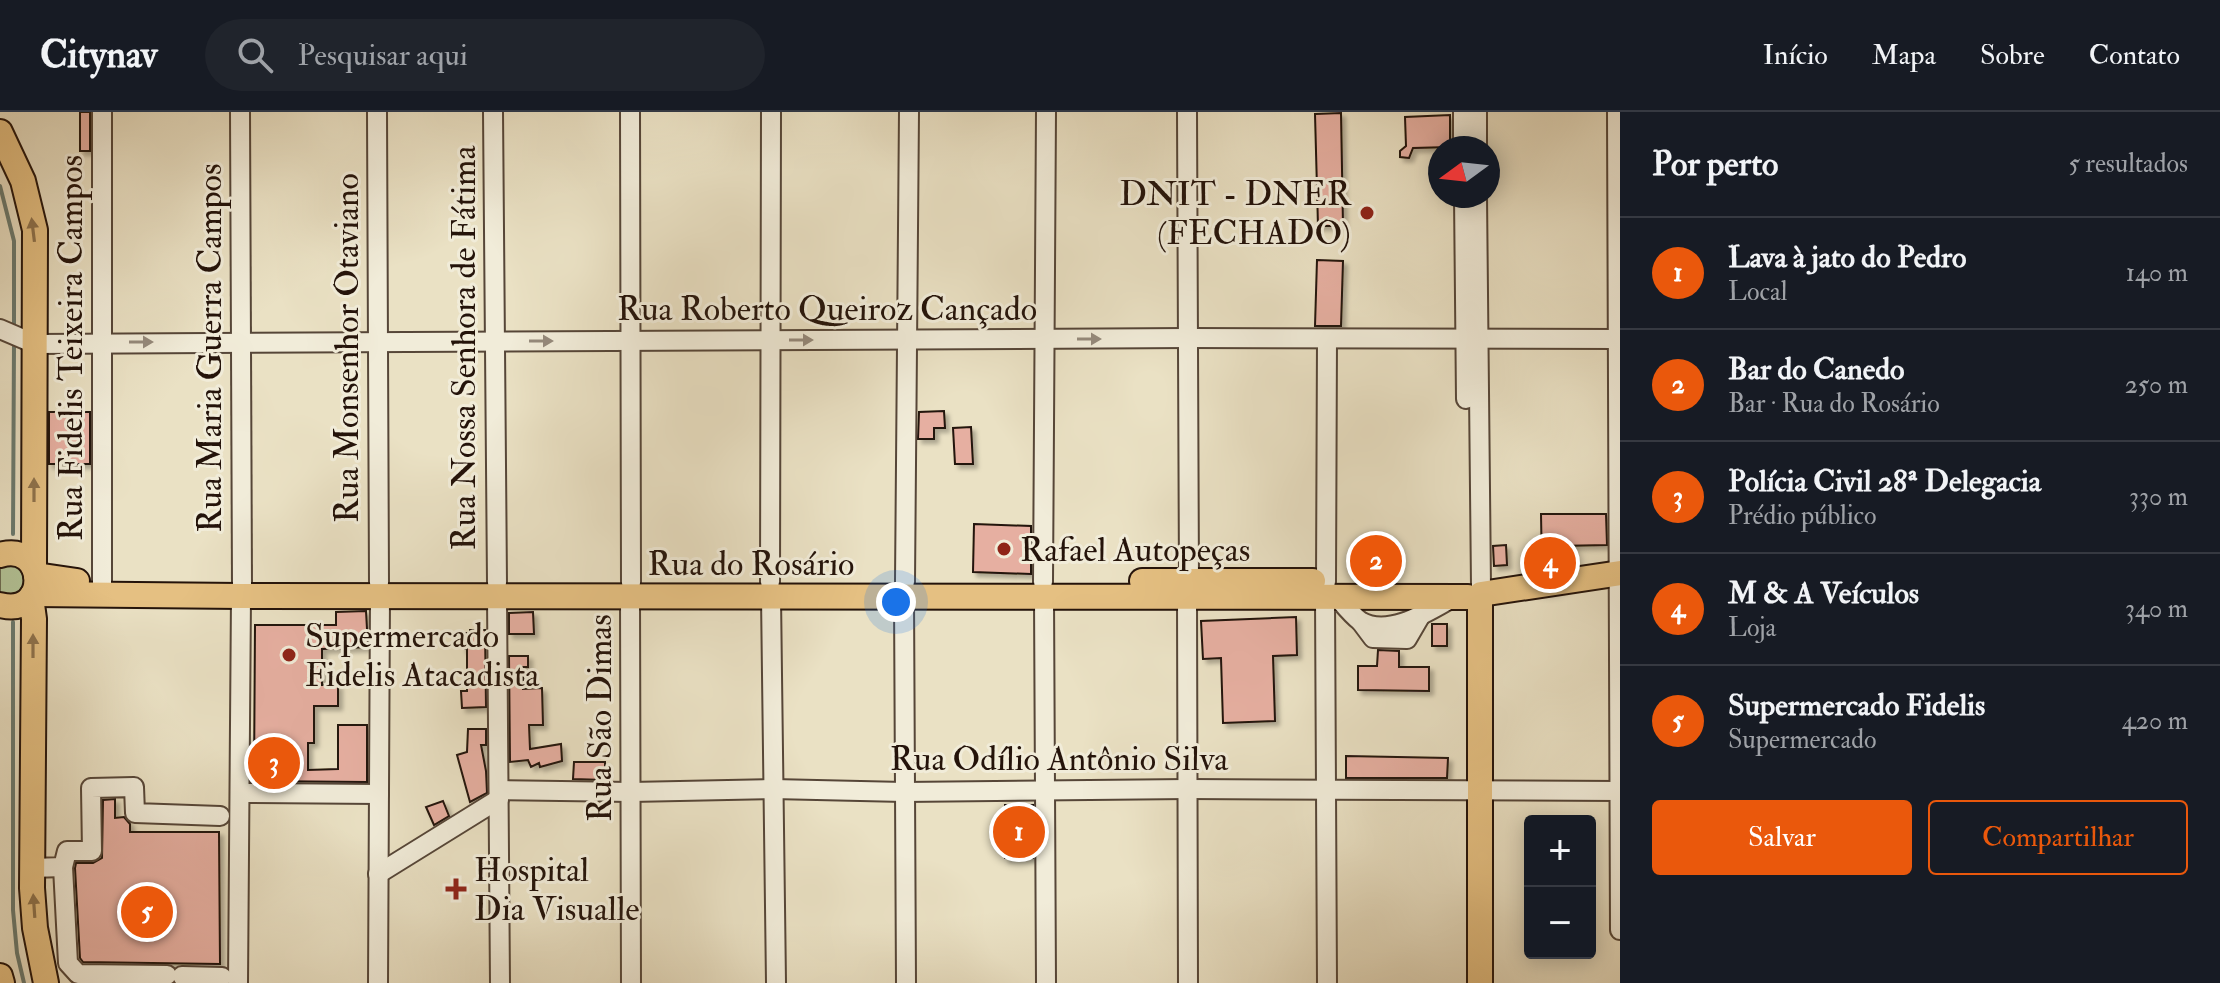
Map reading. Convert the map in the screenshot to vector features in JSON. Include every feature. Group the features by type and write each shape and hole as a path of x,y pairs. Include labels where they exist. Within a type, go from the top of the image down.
{"main road":[{"path":"0,132 23,181 35,230 16,336 33,584 32,868 35,928 47,978"},
{"path":"0,555 14,553 22,556 33,584"},
{"name":"Rua do Rosário","path":"33,584 242,590 1188,590 1329,593 1475,591 1618,573"},
{"name":"Rua do Rosário","path":"33,584 102,583 242,590"},
{"path":"0,605 17,606 33,584"},
{"path":"1475,591 1474,898 1480,983"},
{"path":"1466,983 1474,898"}],"street":[{"name":"Rua Fidelis Teixeira Campos","path":"102,112 102,583"},
{"name":"Rua Maria Guerra Campos","path":"230,980 240,793 240,112"},
{"name":"Rua Monsenhor Otaviano","path":"377,112 380,590 378,983"},
{"name":"Rua Nossa Senhora de Fátima","path":"493,112 500,983"},
{"name":"Rua São Dimas","path":"630,112 631,983"},
{"path":"771,112 771,590 776,983"},
{"path":"906,983 904,590 909,112"},
{"path":"1046,112 1046,983"},
{"path":"1187,112 1188,983"},
{"path":"1463,112 1463,136"},
{"path":"1477,112 1477,136"},
{"path":"1617,112 1620,930"},
{"path":"1329,593 1361,622 1382,625 1404,624 1475,591 1471,339 1465,208"},
{"path":"1471,339 1476,208"},
{"name":"Rua Roberto Queiroz Cançado","path":"16,336 102,342 241,343 1618,339"},
{"path":"1327,340 1327,983"},
{"path":"220,816 135,813 134,787 91,788 92,851 67,851 63,867 68,963 78,974 230,980"},
{"name":"Rua Odílio Antônio Silva","path":"499,794 773,789 904,792 1188,789 1620,791"},
{"path":"240,793 379,794"},
{"path":"378,874 499,794"},
{"path":"32,868 63,867"}],"green space":[{"path":"4,564 20,567 27,582 19,596 0,595 0,567"}],"building":[{"path":"80,112 90,112 90,151 80,151"},
{"path":"1341,113 1343,226 1318,226 1315,114"},
{"path":"1450,115 1450,136 1428,136 1428,148 1413,148 1409,158 1400,157 1400,151 1406,146 1405,117"},
{"path":"1317,260 1343,261 1341,326 1315,326"},
{"path":"944,411 945,428 934,428 934,439 918,439 919,412"},
{"path":"49,412 90,412 90,464 49,464"},
{"path":"971,427 973,464 955,464 953,428"},
{"path":"1541,514 1606,514 1607,545 1558,546 1559,567 1542,570"},
{"name":"Rafael Autopeças","path":"974,524 1031,526 1031,574 973,572"},
{"path":"1506,545 1507,565 1494,566 1493,546"},
{"path":"366,611 368,647 322,649 322,685 338,685 338,706 314,706 314,743 308,743 308,770 338,769 338,725 367,725 367,782 254,781 255,625 336,625 336,612"},
{"path":"533,612 534,634 509,634 509,613"},
{"path":"1296,617 1297,655 1273,656 1275,721 1223,723 1221,658 1203,659 1201,621"},
{"path":"1432,624 1447,624 1447,646 1432,646"},
{"path":"470,630 485,630 486,707 462,708 461,691 467,691 467,649 463,649 463,633 470,633"},
{"path":"1378,650 1399,651 1399,667 1429,667 1429,691 1358,690 1358,666 1377,666"},
{"path":"509,656 528,656 528,667 523,667 523,689 542,688 543,725 529,725 530,749 561,744 562,761 540,767 539,763 531,767 528,760 510,762"},
{"path":"468,729 486,729 486,745 481,745 487,793 470,802 457,755 467,752"},
{"path":"1346,756 1448,758 1447,778 1346,778"},
{"path":"574,762 605,762 605,780 573,779"},
{"path":"115,799 115,818 124,817 130,824 130,832 219,832 220,964 83,962 80,958 76,863 93,863 102,858 103,800"},
{"path":"443,801 449,816 434,825 426,807"},
{"path":"1005,805 1033,805 1033,858 1005,858"}],"waterway":[{"path":"0,186 14,241 14,330"},
{"path":"13,534 14,343"},
{"path":"13,622 13,910 17,953 24,983"}],"place":[{"name":"DNIT - DNER (FECHADO)","path":"1367,213"},
{"name":"Rafael Autopeças","path":"1004,549"},
{"name":"Bar do Canedo","path":"1376,561"},
{"name":"M & A Veículos","path":"1550,563"},
{"name":"Supermercado Fidelis Atacadista","path":"289,655"},
{"name":"Polícia Civil 28ª Delegacia","path":"274,763"},
{"name":"Lava à jato do Pedro","path":"1019,832"},
{"name":"Hospital Dia Visualle","path":"456,889"},
{"name":"Supermercado Fidelis","path":"147,912"}]}
